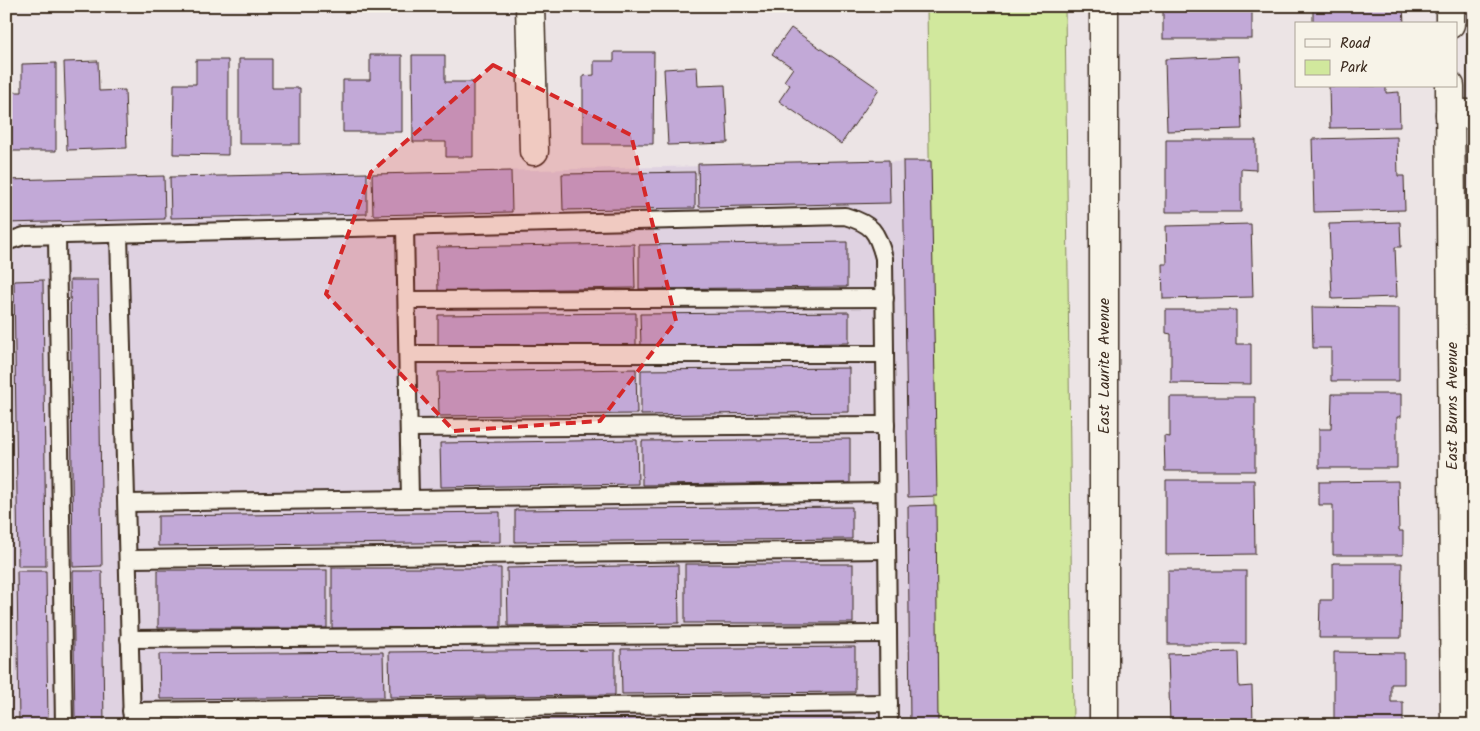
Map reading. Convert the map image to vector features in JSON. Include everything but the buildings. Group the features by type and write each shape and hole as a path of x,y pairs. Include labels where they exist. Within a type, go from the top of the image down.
{"street":[{"path":"530,6 534,151"},
{"name":"East Laurite Avenue","path":"1104,6 1104,725"},
{"path":"1450,6 1450,22"},
{"name":"East Burns Avenue","path":"1451,88 1462,114 1454,725"}],"lane":[{"path":"6,242 24,236 845,216 859,220 878,235 884,258 889,725"},
{"path":"405,227 410,500"},
{"path":"119,235 132,718 889,703"},
{"path":"57,236 64,725"},
{"path":"407,300 885,298"},
{"path":"408,354 885,354"},
{"path":"409,428 886,425"},
{"path":"127,503 886,492"},
{"path":"129,558 888,550"},
{"path":"129,639 888,634"}],"highlighted area":[{"path":"493,65 631,135 676,321 600,421 454,431 326,294 371,172"}],"shaded area":[{"path":"929,161 937,725 6,725 6,182"}],"green space":[{"path":"927,6 1065,6 1073,725 937,725"}]}
